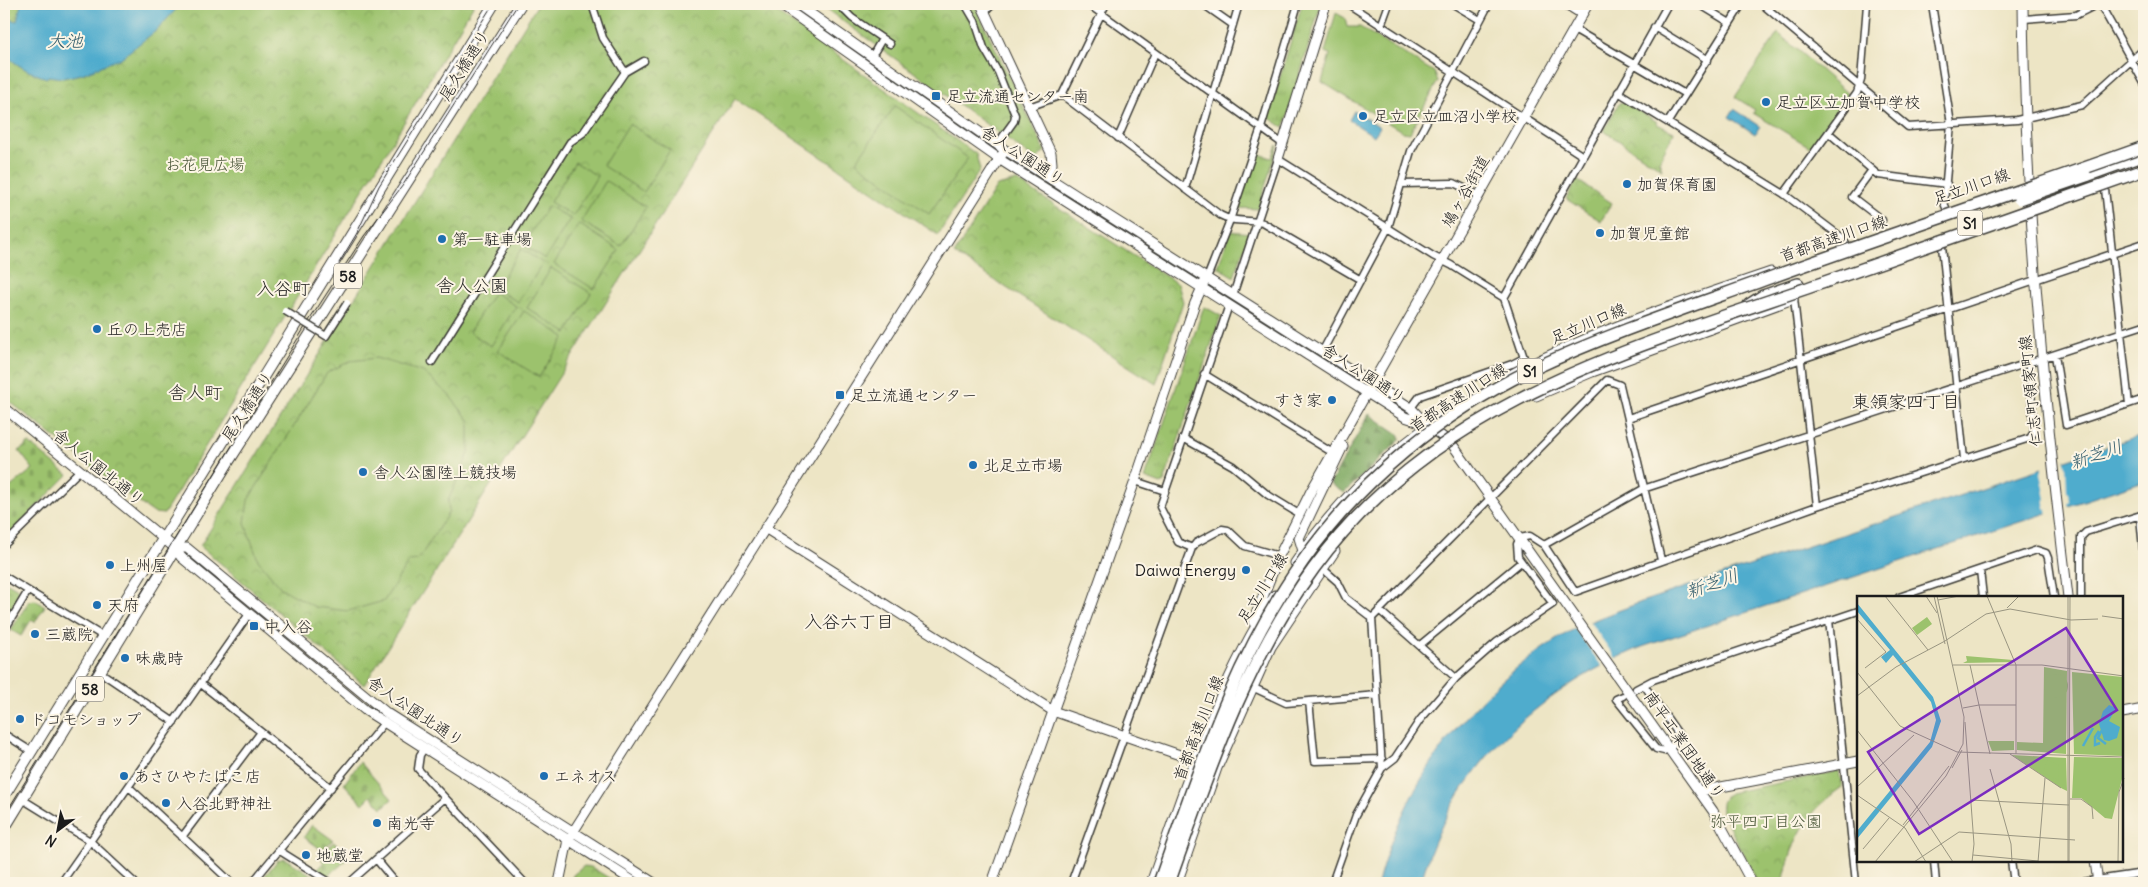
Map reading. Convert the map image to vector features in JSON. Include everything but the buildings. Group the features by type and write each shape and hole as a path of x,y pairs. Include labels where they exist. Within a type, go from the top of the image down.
{"highway":[{"name":"首都高速川口線","path":"1159,883 1230,689 1250,646 1278,598 1305,558 1337,518 1368,486 1424,436 1501,386 1532,370 1649,322 2144,147"},
{"path":"1698,297 1797,279 2144,155"},
{"name":"首都高速川口線","path":"1169,883 1218,747 1236,705 1262,650 1288,606 1315,566 1376,496 1430,452 1463,430 1519,398 1656,339 2144,169"},
{"name":"S1","path":"1710,328 1763,296 1797,279 2123,172 2144,169"}],"main road":[{"name":"尾久橋通り","path":"4,796 494,4"},
{"name":"尾久橋通り","path":"4,829 175,548 521,4"}],"street":[{"path":"592,4 603,38 625,72"},
{"name":"舎人公園通り","path":"779,4 1000,159 1405,418 1428,425"},
{"name":"舎人公園通り","path":"796,4 1005,150 1411,408 1428,425"},
{"path":"838,4 852,18 890,44"},
{"path":"965,4 980,12 1053,158 1045,176"},
{"path":"980,12 993,4"},
{"path":"1088,4 1283,144"},
{"path":"1029,108 1062,95 1106,4"},
{"path":"1203,4 1233,25"},
{"path":"1185,189 1239,4"},
{"path":"992,883 1136,480 1201,287 1207,278 1230,220 1261,128 1298,4"},
{"path":"1233,295 1283,144 1326,4"},
{"path":"1348,4 1453,70 1583,156"},
{"path":"1381,26 1389,4"},
{"path":"1453,4 1480,20"},
{"path":"1322,352 1388,228 1410,151 1489,4"},
{"path":"1566,4 1582,14"},
{"name":"鳩ヶ谷街道","path":"1303,551 1299,544 1300,532 1373,384 1588,4"},
{"path":"1504,298 1633,63 1668,4"},
{"path":"1699,4 1730,24"},
{"path":"1668,122 1742,4"},
{"path":"1762,4 1908,127 2025,118 2082,105 2144,49"},
{"path":"1784,194 1860,87 1867,4"},
{"path":"1932,4 1951,124 1944,203 1947,210"},
{"name":"仁志町領家町線","path":"2023,4 2025,118 2034,280 2059,528 2068,596"},
{"path":"2024,19 2076,15 2099,4 2144,83"},
{"path":"980,12 984,48 998,72 1015,115 1014,121 1001,139"},
{"path":"1654,27 1708,60"},
{"path":"1574,29 1685,94"},
{"path":"876,51 882,39"},
{"path":"1118,138 1155,53"},
{"path":"432,362 570,142 583,133 625,72 644,61"},
{"path":"1618,92 1784,194 1844,239 1847,246"},
{"path":"1062,95 1220,215 1230,220 1258,222 1361,280"},
{"path":"1829,133 1878,175 1947,184"},
{"name":"足立川口線","path":"1151,883 1195,760 1243,648 1303,551 1330,516 1366,478 1428,425 1526,361 1698,297 2144,141"},
{"path":"559,883 568,840 1005,150"},
{"path":"1278,159 1432,256 1443,260 1504,298 1526,361 1512,364 1420,396 1411,408"},
{"path":"1872,170 1852,197 1882,220"},
{"path":"1177,883 1217,768 1271,647 1322,568 1352,531 1382,500 1423,464 1512,408 1592,372 1794,298 2144,175"},
{"path":"1401,184 1454,183 1480,196"},
{"path":"2105,189 2129,404"},
{"path":"1628,418 2144,243"},
{"path":"1942,246 1964,459"},
{"path":"1794,298 1817,506"},
{"path":"285,311 326,336 346,303"},
{"path":"1192,548 1178,542 1160,507 1229,305"},
{"path":"1544,545 1643,489 2144,325"},
{"path":"2055,355 2066,425 2144,399"},
{"path":"1520,538 1530,536 1544,545 1575,592 1817,506 2030,438 2034,432 2029,363"},
{"path":"1204,374 1333,453"},
{"path":"1382,768 1372,618 1607,380 1620,386 1661,560"},
{"name":"鳩ヶ谷街道","path":"1243,648 1279,556 1333,453 1368,394"},
{"name":"舎人公園北通り","path":"4,408 175,548 181,557 344,693 384,723 636,883"},
{"path":"1428,425 1452,444 1520,538"},
{"path":"1183,438 1233,466 1268,495 1300,514"},
{"path":"4,545 79,471"},
{"path":"1136,480 1165,491"},
{"path":"2081,596 2079,542 2086,532 2142,515 2144,560"},
{"path":"765,528 1053,711 1217,768"},
{"path":"1071,883 1192,548 1196,543 1222,529 1228,530 1245,546 1279,556"},
{"path":"1332,883 1356,815 1382,768 1394,758 1420,720 1456,678 1497,642 1553,604 1518,557 1517,544 1520,538"},
{"name":"南平工業団地通り","path":"1520,538 1700,791 1724,828 1752,883"},
{"name":"舎人公園北通り","path":"175,548 187,548 388,714 654,883"},
{"path":"1904,596 2041,550 2048,558 2054,596"},
{"path":"1303,551 1338,582 1346,598 1372,618"},
{"path":"1420,645 1521,562"},
{"path":"1980,570 1983,596"},
{"path":"4,576 102,636"},
{"path":"4,632 28,591"},
{"path":"1379,610 1456,678"},
{"path":"1636,689 1857,610"},
{"path":"61,883 249,614"},
{"path":"1828,620 1856,883"},
{"path":"100,672 174,722"},
{"path":"201,684 331,788"},
{"path":"1623,696 1616,699 1656,749 1664,751 1670,749 1675,745 1679,734 1644,685"},
{"path":"1252,688 1286,703 1377,695"},
{"path":"1309,701 1315,761 1382,759"},
{"path":"2123,714 2144,709"},
{"path":"252,883 384,723"},
{"path":"182,837 261,732"},
{"path":"4,734 31,751"},
{"path":"424,749 420,755 418,769 525,883"},
{"path":"1700,791 1857,761"},
{"path":"129,787 232,883"},
{"path":"349,883 446,798"},
{"path":"22,800 90,841 135,883"},
{"path":"280,851 331,883"},
{"path":"376,859 396,883"},
{"path":"1934,862 1936,883"},
{"path":"2011,862 2014,883"},
{"path":"2095,862 2098,882"},
{"path":"2076,883 2098,882 2144,873"}],"green space":[{"name":"お花見広場","path":"4,4 474,4 396,136 164,514 154,513 124,492 4,397"},
{"path":"538,4 765,4 976,154 980,170 938,235 735,99 364,685 200,546"},
{"path":"819,4 974,4 1045,151 1036,160"},
{"path":"1302,4 1321,4 1284,128 1268,117"},
{"path":"1336,13 1345,18 1347,27 1360,27 1434,72 1438,81 1410,133 1403,132 1322,82 1330,54 1325,52"},
{"path":"1778,33 1848,94 1810,147 1753,113 1755,110 1735,97"},
{"path":"1624,102 1656,121 1657,124 1674,132 1659,161 1662,169 1604,131 1619,103"},
{"path":"895,106 968,158 929,214 856,162"},
{"path":"629,124 670,150 644,192 603,166"},
{"path":"1262,136 1265,136 1259,154 1272,158 1278,146 1258,209 1238,208"},
{"path":"575,162 597,176 573,216 550,202"},
{"path":"1577,180 1612,203 1601,221 1566,199"},
{"path":"606,181 646,207 621,246 581,221"},
{"path":"1017,181 1178,284 1183,302 1156,384 954,254 997,186"},
{"path":"548,206 570,219 545,259 523,245"},
{"path":"579,224 619,250 594,289 554,264"},
{"path":"1230,231 1250,233 1234,277 1218,267"},
{"path":"521,249 543,263 518,302 496,289"},
{"path":"551,268 591,293 567,333 527,308"},
{"path":"494,292 516,306 491,346 469,332"},
{"path":"1205,307 1221,316 1164,482 1161,484 1145,478"},
{"path":"524,311 565,337 539,377 498,351"},
{"name":"舎人公園陸上競技場","path":"376,358 423,372 449,395 469,420 469,453 448,501 449,512 418,560 409,561 384,601 348,611 315,607 281,588 258,560 245,523 248,500 327,373 350,361"},
{"path":"1369,414 1400,435 1400,440 1344,493 1330,484"},
{"path":"29,443 68,475 4,539 4,492 33,469 19,451"},
{"path":"4,581 18,589 20,596 4,623"},
{"path":"35,600 45,606 35,622 31,620 21,636 11,630 29,601"},
{"path":"360,762 392,799 382,808 371,796 363,804 344,784"},
{"name":"弥平四丁目公園","path":"1839,771 1842,787 1819,807 1802,829 1791,854 1783,883 1758,883 1722,812 1722,802 1729,793"},
{"path":"312,825 333,840 322,850 304,837"},
{"path":"334,842 349,858 328,876 317,869 324,862 321,859 326,855 323,851"},
{"path":"284,858 325,883 259,883 278,860"},
{"path":"584,866 591,867 617,883 571,883 573,875"}],"water":[{"name":"大池","path":"21,4 181,4 157,30 121,58 82,74 63,78 48,76 47,78 24,68 4,53 4,18 17,21"},
{"path":"1734,109 1760,126 1755,134 1729,117"},
{"path":"1354,111 1380,127 1374,136 1349,120"},
{"name":"新芝川","path":"2144,434 2144,481 1642,647 1604,665 1567,687 1534,711 1503,739 1476,770 1453,805 1435,842 1421,883 1378,883 1390,845 1406,808 1425,773 1448,740 1473,709 1502,681 1533,655 1567,633 1644,601"}],"pier":[{"path":"2064,458 2067,492 2069,493 2070,502 2068,503 2069,509 2048,516 2045,509 2044,501 2046,499 2041,473 2043,466"},
{"path":"1589,621 1617,660 1603,668 1574,627"}],"tram line":[{"path":"339,263 357,233 379,186 493,4"},
{"path":"4,816 305,327 364,236 403,185 518,4"},
{"path":"445,100 461,74"}],"place":[{"name":"足立流通センター南","path":"936,96"},
{"name":"足立区立加賀中学校","path":"1766,102"},
{"name":"足立区立皿沼小学校","path":"1363,116"},
{"name":"加賀保育園","path":"1627,184"},
{"name":"加賀児童館","path":"1600,233"},
{"name":"第一駐車場","path":"442,239"},
{"name":"丘の上売店","path":"97,329"},
{"name":"足立流通センター","path":"840,395"},
{"name":"すき家","path":"1332,400"},
{"name":"北足立市場","path":"973,465"},
{"name":"舎人公園陸上競技場","path":"363,472"},
{"name":"上州屋","path":"110,565"},
{"name":"Daiwa Energy","path":"1246,570"},
{"name":"天府","path":"97,605"},
{"name":"中入谷","path":"254,626"},
{"name":"三蔵院","path":"35,634"},
{"name":"味歳時","path":"125,658"},
{"name":"ドコモショップ","path":"20,719"},
{"name":"あさひやたばこ店","path":"124,776"},
{"name":"エネオス","path":"544,776"},
{"name":"入谷北野神社","path":"166,803"},
{"name":"南光寺","path":"377,823"},
{"name":"地蔵堂","path":"306,855"}],"district":[{"name":"舎人公園","path":"472,285"},
{"name":"入谷町","path":"283,288"},
{"name":"舎人町","path":"195,392"},
{"name":"東領家四丁目","path":"1906,401"},
{"name":"入谷六丁目","path":"849,621"}]}
